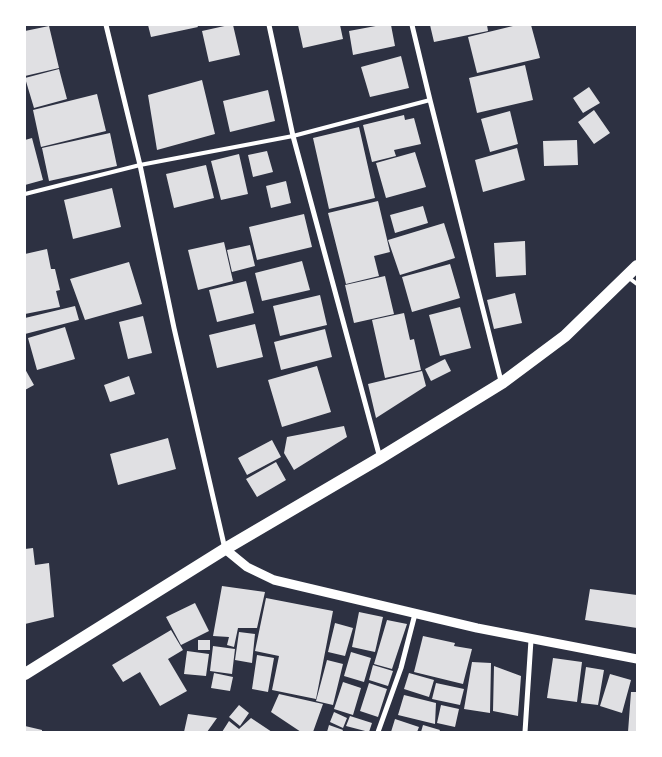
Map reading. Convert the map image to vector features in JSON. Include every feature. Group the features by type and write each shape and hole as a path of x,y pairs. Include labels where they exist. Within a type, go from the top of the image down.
{"main road":[{"path":"25,674 225,549 380,458 502,383 565,336 632,280 637,266"}],"street":[{"path":"106,25 140,164 174,328 225,549 247,567 274,580 531,640 637,660"},
{"path":"269,25 294,136 380,458"},
{"path":"412,25 502,383"},
{"path":"378,732 401,668 415,614"},
{"path":"525,732 531,640"}],"lane":[{"path":"25,194 140,164 294,136 430,100"}],"building":[{"path":"148,25 197,25 198,27 151,37"},
{"path":"233,25 240,55 209,62 202,31"},
{"path":"298,25 340,25 343,39 303,48"},
{"path":"391,25 395,46 353,55 349,31"},
{"path":"430,25 487,25 488,31 434,42"},
{"path":"517,25 531,25 540,58 477,73 468,37"},
{"path":"49,26 59,68 25,76 25,31"},
{"path":"401,56 409,88 370,97 361,67"},
{"path":"525,65 533,100 477,113 469,78"},
{"path":"59,69 67,99 34,108 25,78"},
{"path":"202,80 215,134 157,150 148,95"},
{"path":"589,87 600,103 583,113 573,98"},
{"path":"268,90 275,121 230,132 223,101"},
{"path":"97,94 106,131 41,147 33,110"},
{"path":"594,110 610,133 594,144 578,122"},
{"path":"510,111 518,144 490,152 481,119"},
{"path":"404,115 405,120 414,118 421,144 394,150 396,156 372,162 363,125"},
{"path":"359,127 375,198 329,209 313,138"},
{"path":"110,133 117,166 49,181 42,148"},
{"path":"32,138 43,180 25,185 25,140"},
{"path":"577,140 578,165 544,166 543,141"},
{"path":"517,148 525,180 483,192 475,160"},
{"path":"267,151 273,172 253,177 248,155"},
{"path":"415,152 426,187 386,198 376,163"},
{"path":"239,154 248,194 221,200 211,161"},
{"path":"206,165 214,198 174,208 166,174"},
{"path":"286,181 291,203 271,208 266,186"},
{"path":"112,188 121,227 73,239 64,200"},
{"path":"378,201 390,252 374,256 379,276 346,284 328,213"},
{"path":"423,206 428,223 395,233 390,215"},
{"path":"304,214 312,247 257,260 249,227"},
{"path":"444,223 455,258 400,275 388,240"},
{"path":"525,241 526,275 496,277 494,243"},
{"path":"224,242 233,281 198,290 188,250"},
{"path":"250,245 255,266 232,272 227,250"},
{"path":"47,249 51,269 55,269 60,290 56,291 60,307 25,314 25,254"},
{"path":"302,261 310,290 262,301 255,273"},
{"path":"129,262 142,304 85,320 70,279"},
{"path":"450,264 460,298 412,312 402,277"},
{"path":"385,276 394,314 354,323 345,285"},
{"path":"246,281 254,313 217,322 209,290"},
{"path":"515,293 522,323 494,329 487,300"},
{"path":"320,295 327,325 280,336 273,306"},
{"path":"75,306 79,320 25,334 25,318"},
{"path":"460,307 471,348 440,356 429,315"},
{"path":"404,313 410,340 414,339 421,370 385,378 372,320"},
{"path":"143,316 152,353 128,359 119,322"},
{"path":"255,324 263,357 217,368 209,335"},
{"path":"65,327 75,359 37,370 28,338"},
{"path":"325,329 332,357 281,370 274,342"},
{"path":"445,359 451,371 431,381 425,369"},
{"path":"317,366 331,412 282,427 268,380"},
{"path":"25,369 34,385 25,390"},
{"path":"422,371 426,386 376,418 368,384"},
{"path":"129,376 135,394 110,402 104,385"},
{"path":"344,426 347,437 294,470 284,453 287,437"},
{"path":"168,438 176,469 118,485 110,454"},
{"path":"272,440 281,457 247,475 238,458"},
{"path":"276,462 286,480 257,497 246,479"},
{"path":"33,548 35,565 49,563 54,617 25,624 25,549"},
{"path":"222,586 265,592 257,628 238,628 234,647 227,645 229,637 213,636"},
{"path":"590,589 637,595 637,628 585,620"},
{"path":"266,598 333,611 316,699 272,690 279,656 255,651"},
{"path":"195,603 209,631 181,645 166,617"},
{"path":"359,612 383,617 375,652 352,647"},
{"path":"387,620 407,624 392,669 374,664"},
{"path":"335,623 353,628 345,656 328,652"},
{"path":"171,630 183,650 168,659 187,691 160,706 140,672 123,682 112,665"},
{"path":"239,632 255,634 252,663 235,660"},
{"path":"423,636 455,643 454,646 472,649 463,684 414,672"},
{"path":"198,640 210,640 210,650 198,650"},
{"path":"213,646 235,649 232,674 210,671"},
{"path":"187,651 209,654 206,676 184,674"},
{"path":"351,652 371,658 364,682 344,676"},
{"path":"257,655 274,658 268,692 252,689"},
{"path":"553,658 582,662 577,702 547,698"},
{"path":"327,660 343,664 333,705 316,701"},
{"path":"472,662 491,663 490,713 464,709"},
{"path":"373,665 393,671 388,686 369,680"},
{"path":"494,666 521,676 518,716 493,711"},
{"path":"586,667 604,670 598,705 581,703"},
{"path":"214,673 233,677 230,691 211,688"},
{"path":"409,673 434,680 429,697 404,689"},
{"path":"610,674 631,680 622,713 600,706"},
{"path":"343,682 361,688 353,715 334,709"},
{"path":"369,683 387,689 378,717 360,711"},
{"path":"436,683 464,689 460,705 432,699"},
{"path":"631,692 637,692 637,732 628,732"},
{"path":"279,694 323,704 313,732 301,732 271,712"},
{"path":"404,695 436,703 435,724 398,715"},
{"path":"239,705 249,713 240,726 229,717"},
{"path":"441,705 459,709 455,727 437,723"},
{"path":"334,712 347,718 343,728 330,722"},
{"path":"188,714 217,718 207,732 184,732"},
{"path":"350,716 372,723 369,732 346,726"},
{"path":"251,718 272,732 222,732 229,721 239,729"},
{"path":"395,719 419,727 417,732 391,732"},
{"path":"329,725 343,730 342,732 327,732"},
{"path":"423,725 440,730 439,732 421,732"},
{"path":"25,726 42,730 42,732 25,732"}]}
